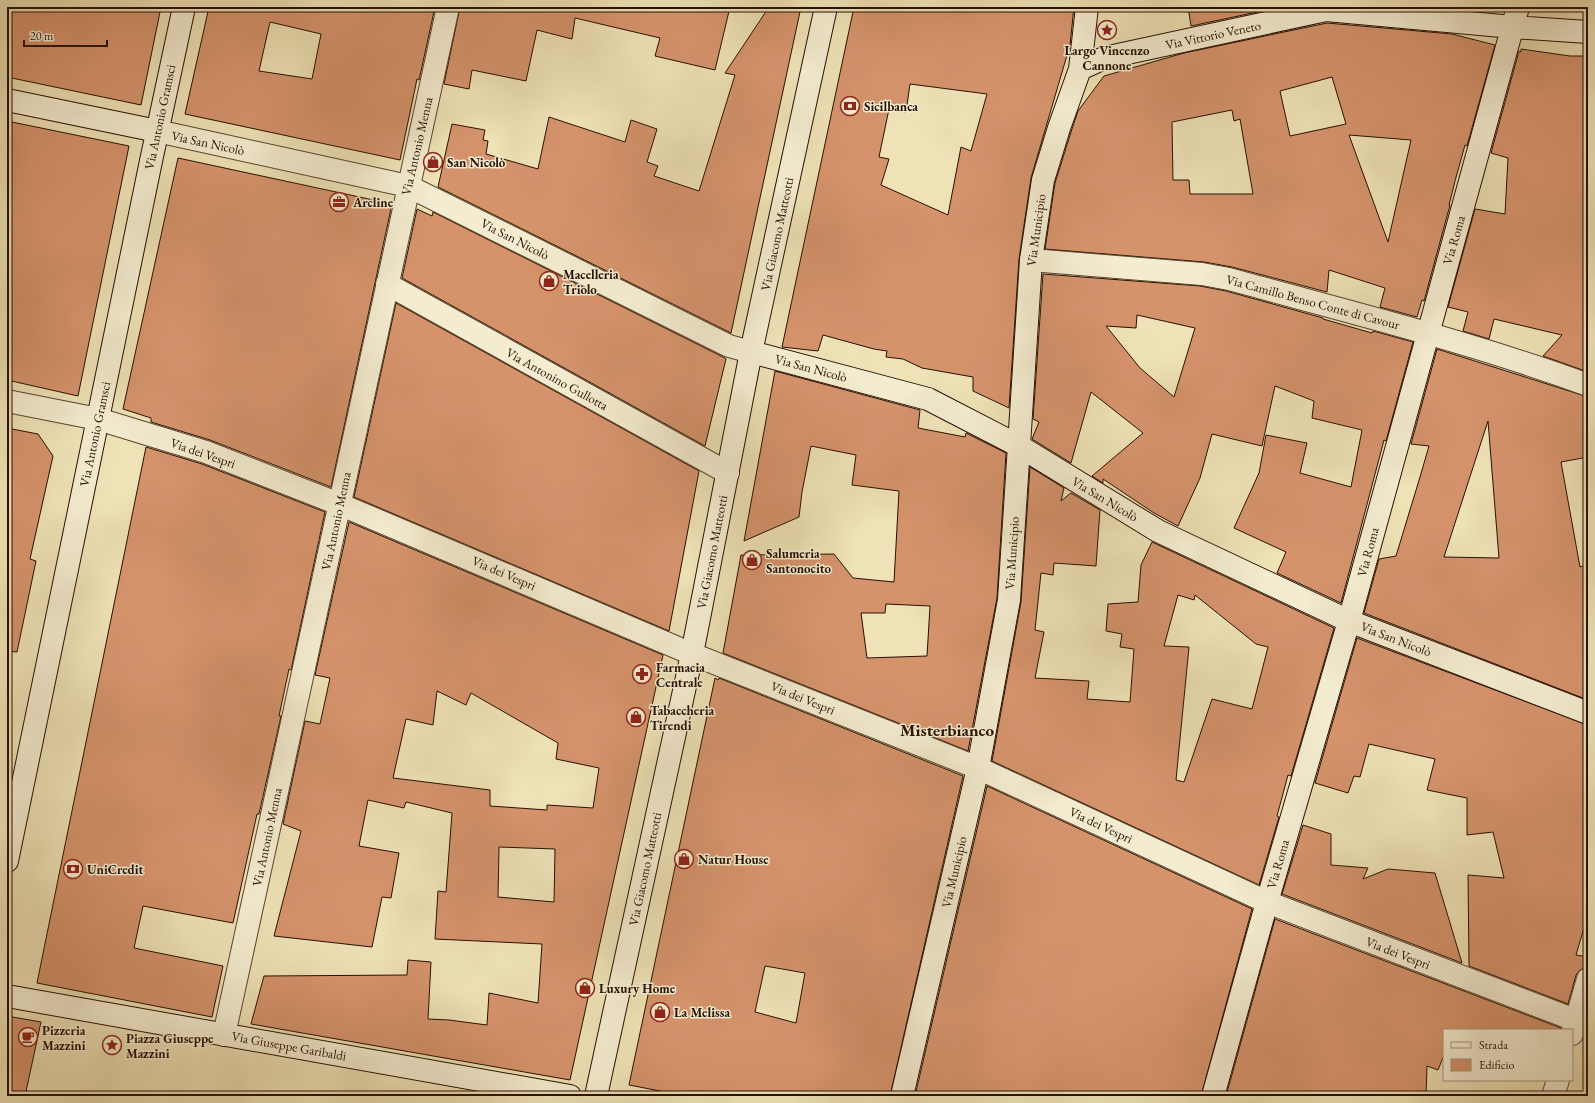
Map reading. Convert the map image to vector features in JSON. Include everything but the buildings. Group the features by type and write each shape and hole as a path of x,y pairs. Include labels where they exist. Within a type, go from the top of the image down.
{"street":[{"name":"Via Antonio Gramsci","path":"7,861 13,803 98,419 184,7"},
{"name":"Via Antonio Menna","path":"224,1035 448,7"},
{"name":"Via Giacomo Matteotti","path":"596,1096 692,654 751,352 826,7"},
{"name":"Via Municipio","path":"902,1096 978,768 1009,600 1031,260 1043,180 1059,128 1080,69 1087,7"},
{"name":"Via Vittorio Veneto","path":"1080,69 1104,58 1326,10 1516,17 1588,32"},
{"name":"Via Roma","path":"1212,1096 1349,621 1516,17"},
{"name":"Via San Nicolò","path":"7,100 408,186 729,346 928,399 1019,446 1158,531 1349,621 1588,713"},
{"name":"Via Camillo Benso Conte di Cavour","path":"1031,260 1202,274 1229,279 1527,363 1588,385"},
{"name":"Via Antonino Gullotta","path":"387,284 728,473"},
{"name":"Via dei Vespri","path":"7,401 98,419 206,452 339,504 692,654 978,768 1267,902 1579,1027"},
{"path":"1579,1027 1588,979"},
{"name":"Via Giuseppe Garibaldi","path":"7,996 570,1096"},
{"path":"1553,1096 1558,1081"}],"place":[{"name":"Largo Vincenzo Cannone","path":"1107,30"},
{"name":"Sicilbanca","path":"850,106"},
{"name":"San Nicolò","path":"433,162"},
{"name":"Arcline","path":"339,202"},
{"name":"Macelleria Triolo","path":"549,281"},
{"name":"Salumeria Santonocito","path":"752,560"},
{"name":"Farmacia Centrale","path":"642,674"},
{"name":"Tabaccheria Tirendi","path":"636,717"},
{"name":"Natur House","path":"684,859"},
{"name":"UniCredit","path":"73,869"},
{"name":"Luxury Home","path":"585,988"},
{"name":"La Melissa","path":"660,1012"},
{"name":"Pizzeria Mazzini","path":"28,1037"},
{"name":"Piazza Giuseppe Mazzini","path":"112,1045"}],"district":[{"name":"Misterbianco","path":"947,730"}]}
